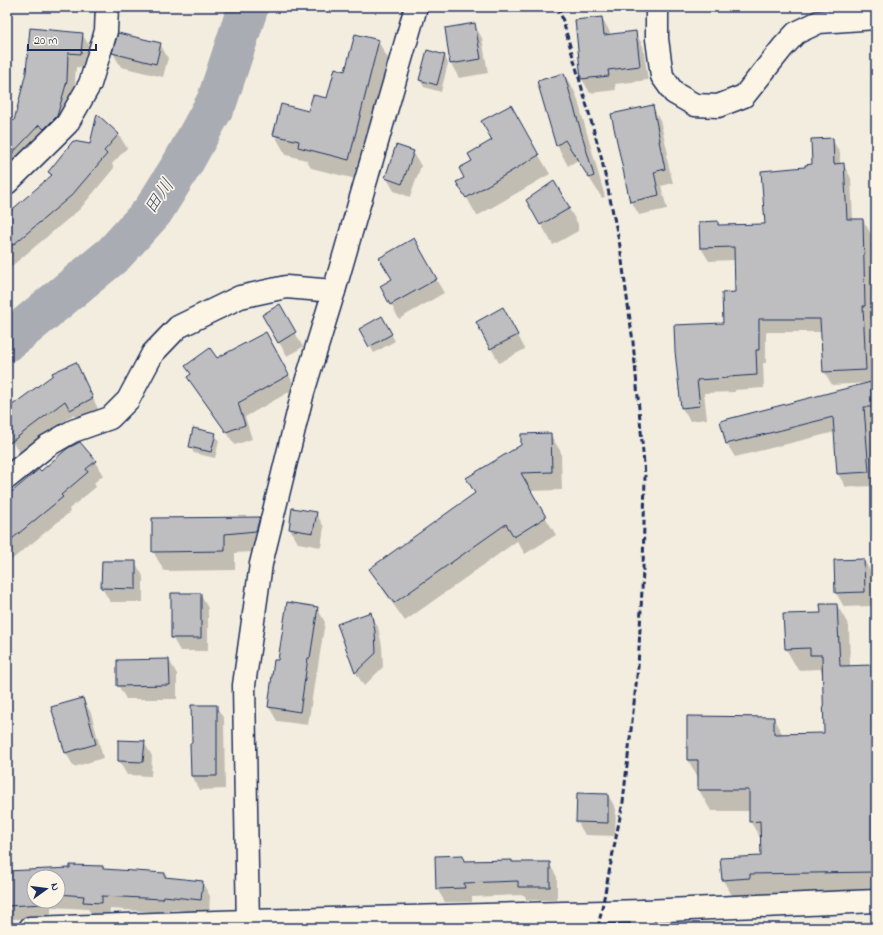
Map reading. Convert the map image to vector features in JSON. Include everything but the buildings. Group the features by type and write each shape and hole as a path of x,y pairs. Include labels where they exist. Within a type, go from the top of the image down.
{"street":[{"path":"7,183 67,124 90,84 106,31 107,7"},
{"path":"248,924 244,685 261,564 303,392 334,291 416,7"},
{"path":"657,7 657,39 662,76 674,93 695,105 718,106 744,96 783,46 796,33 819,22 876,18"},
{"path":"7,478 47,446 73,431 110,418 128,400 153,353 178,326 240,297 286,287 334,291"},
{"path":"30,928 643,919 876,901"}],"waterway":[{"name":"田川","path":"7,341 114,254 153,211 183,163 217,101 248,7"}],"railway":[{"path":"559,7 601,156 620,246 633,342 645,475 643,570 638,667 623,802 598,928"}]}
